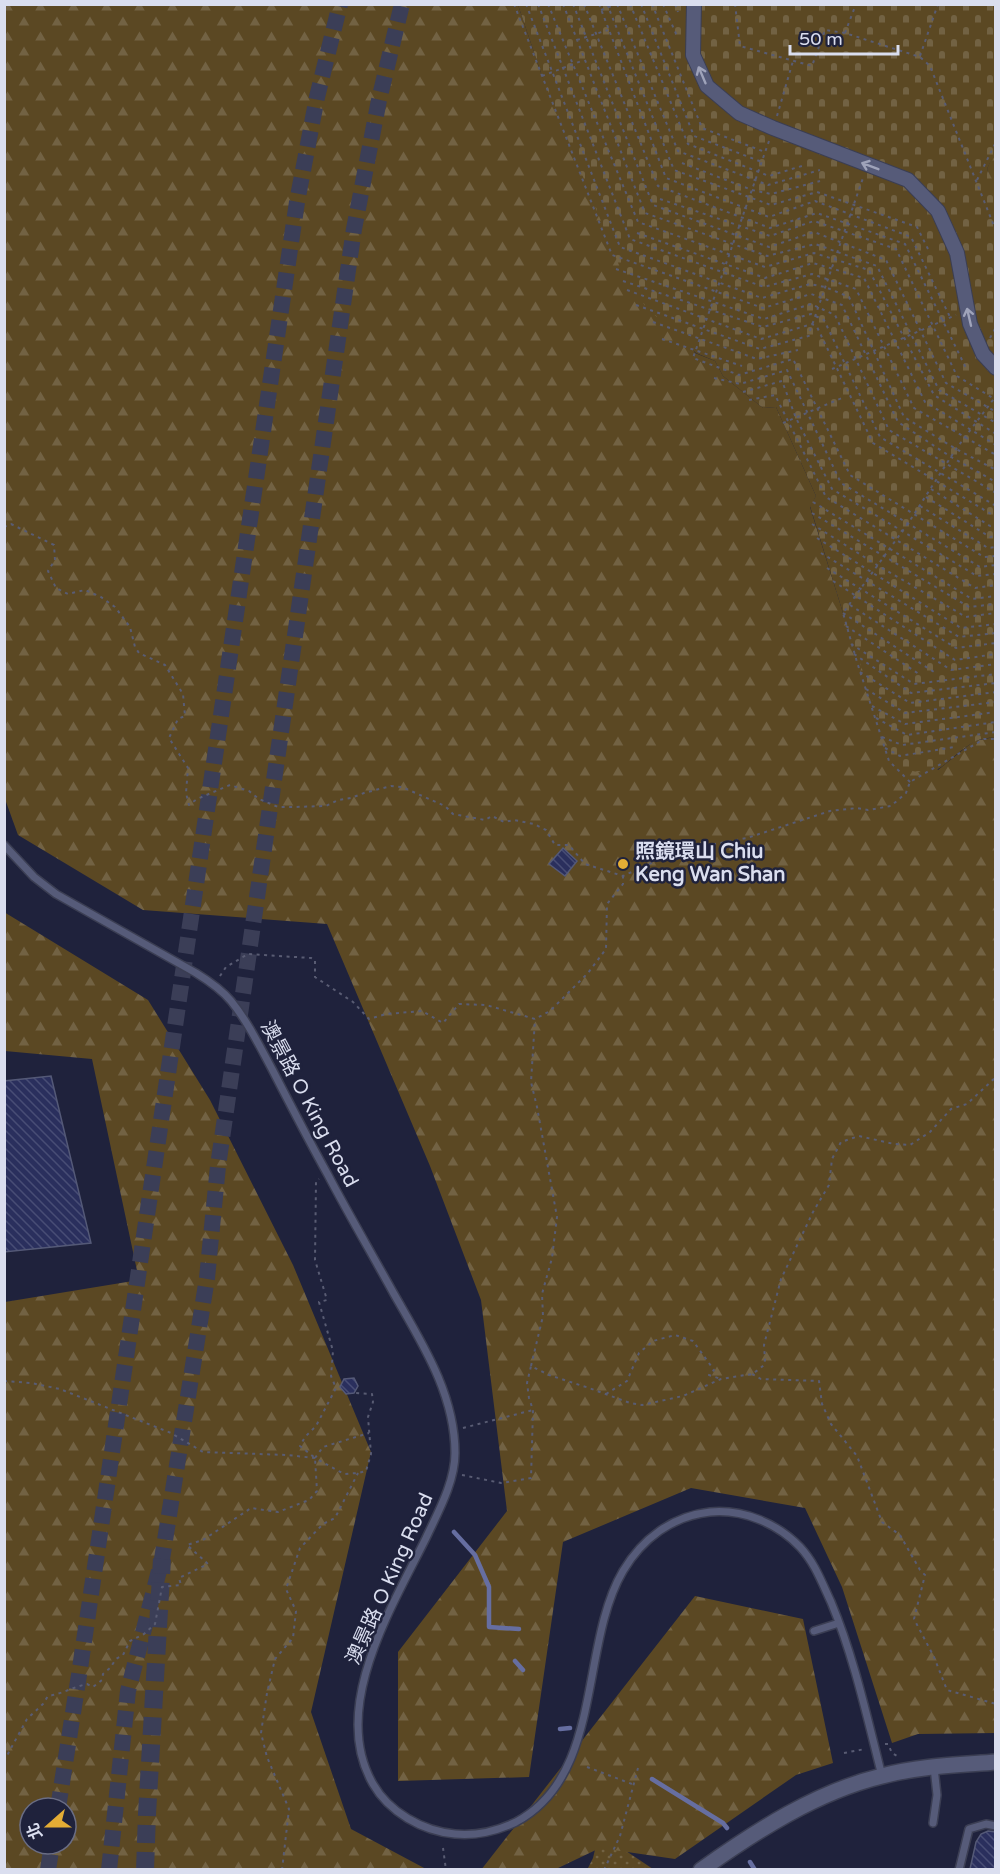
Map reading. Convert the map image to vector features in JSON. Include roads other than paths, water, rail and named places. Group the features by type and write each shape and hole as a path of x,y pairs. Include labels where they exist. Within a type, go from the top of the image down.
{"main road":[{"path":"701,1869 730,1849 817,1799 882,1776 934,1767 996,1762"}],"street":[{"path":"694,4 693,55 707,86 739,113 908,180 938,211 957,252 970,324 983,354 996,368"}],"lane":[{"name":"澳景路 O King Road","path":"4,845 34,877 57,894 215,984 229,999 248,1025 327,1174 431,1359 446,1396 455,1454 452,1473 433,1522 370,1658 361,1686 357,1724 358,1741 368,1775 377,1790 394,1808 417,1823 435,1830 458,1834 477,1834 498,1829 521,1819 537,1807 562,1775 573,1750 583,1720 606,1611 622,1572 649,1538 670,1524 712,1512 744,1515 763,1522 787,1536 810,1559 820,1576 839,1623 882,1776"},
{"path":"814,1631 839,1623"},
{"path":"933,1823 937,1795 934,1767"},
{"path":"959,1869 969,1829 986,1824 996,1826"}],"waterway":[{"path":"454,1532 475,1555 489,1587 489,1627 519,1629"},
{"path":"515,1661 523,1670"},
{"path":"560,1729 570,1728"},
{"path":"652,1779 723,1823 727,1828"},
{"path":"750,1862 755,1870"}],"tunnel":[{"path":"60,1796 297,202 317,97 340,4"},
{"path":"109,1870 128,1691 162,1559 207,1278 218,1166 354,229 379,100 402,4"},
{"path":"145,1870 162,1559"},
{"path":"48,1870 50,1856"}],"place":[{"name":"照鏡環山 Chiu Keng Wan Shan","path":"623,864"}]}
